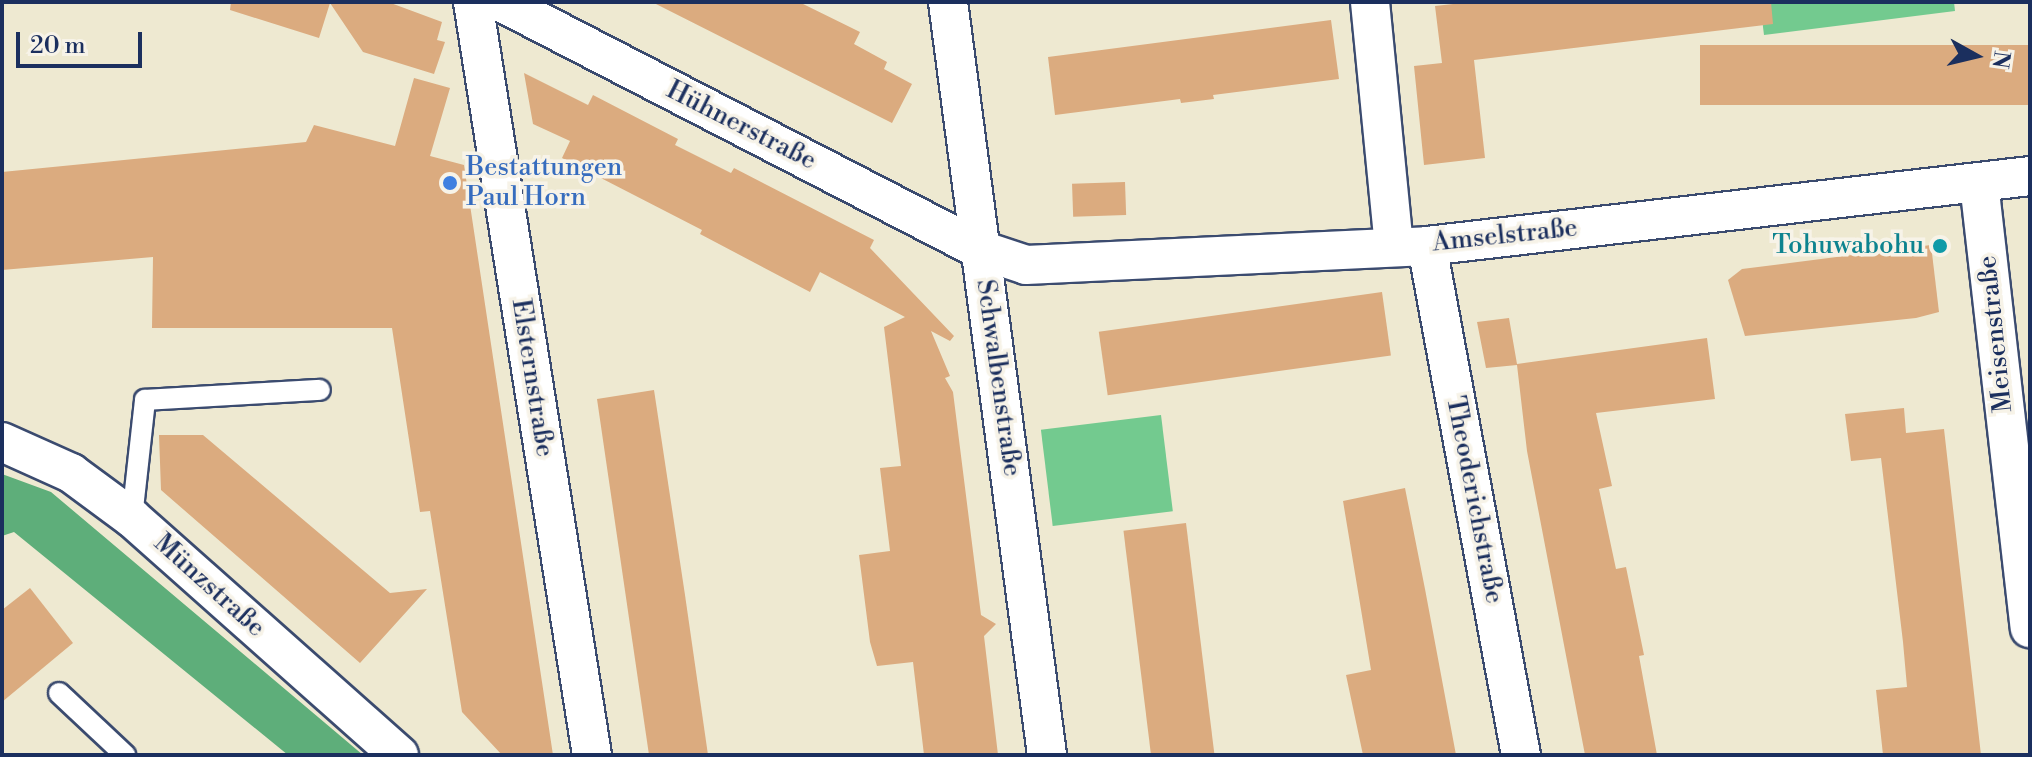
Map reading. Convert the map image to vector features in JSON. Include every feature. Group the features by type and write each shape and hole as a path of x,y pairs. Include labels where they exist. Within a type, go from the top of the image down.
{"street":[{"name":"Elsternstraße","path":"473,2 592,755"},
{"name":"Hühnerstraße","path":"501,2 981,250"},
{"name":"Schwalbenstraße","path":"948,2 1047,755"},
{"name":"Theoderichstraße","path":"1370,2 1410,246 1521,755"},
{"name":"Amselstraße","path":"981,250 1026,265 1410,246 2030,176"},
{"name":"Meisenstraße","path":"1979,183 2023,505 2030,628"},
{"name":"Münzstraße","path":"2,442 71,473 132,518 399,755"}],"lane":[{"path":"132,518 145,400 320,390"},
{"path":"59,693 125,755"}],"green space":[{"path":"1760,2 1954,2 1955,11 1764,35"},
{"path":"1161,415 1173,511 1053,526 1041,430"},
{"path":"2,474 51,492 363,755 288,755 14,532 2,536"}],"building":[{"path":"231,2 388,2 442,22 437,40 445,42 434,74 363,52 330,3 319,38 230,10"},
{"path":"652,2 799,2 860,32 854,44 887,62 884,69 912,84 892,123"},
{"path":"1471,2 1771,2 1773,24 1474,60 1485,158 1424,165 1414,66 1442,63 1435,6"},
{"path":"1331,20 1339,79 1213,95 1214,99 1181,103 1180,99 1055,115 1048,57"},
{"path":"1700,45 2030,45 2030,105 1700,105"},
{"path":"524,73 588,105 593,95 678,139 675,145 731,173 734,168 874,240 870,248 954,336 950,341 931,331 950,376 945,378 953,392 981,615 996,624 984,636 998,755 924,755 913,662 877,666 870,642 859,555 890,551 880,468 901,466 884,327 905,317 820,272 810,292 700,234 702,230 562,158 570,141 533,124"},
{"path":"414,78 450,88 430,156 464,165 553,755 502,755 462,712 430,511 420,512 392,328 152,328 153,257 2,270 2,172 306,142 314,125 395,146"},
{"path":"1125,182 1126,215 1073,217 1072,184"},
{"path":"1931,245 1939,312 1916,318 1745,336 1728,280 1742,269"},
{"path":"1382,292 1391,355 1108,395 1099,332"},
{"path":"1509,318 1517,364 1707,338 1715,399 1596,413 1612,486 1599,489 1616,569 1626,567 1644,655 1639,656 1657,755 1585,755 1527,451 1517,365 1486,368 1477,322"},
{"path":"654,390 708,755 649,755 597,399"},
{"path":"1904,408 1906,433 1944,429 1981,755 1883,755 1876,690 1907,687 1903,642 1881,458 1851,461 1845,414"},
{"path":"159,435 203,435 390,593 427,589 360,663 161,490"},
{"path":"1405,488 1456,755 1363,755 1346,675 1371,670 1343,501"},
{"path":"1186,523 1214,755 1151,755 1123,531"},
{"path":"30,588 73,643 2,702 2,610"}],"place":[{"name":"Bestattungen Paul Horn","path":"450,183"},
{"name":"Tohuwabohu","path":"1940,246"}]}
